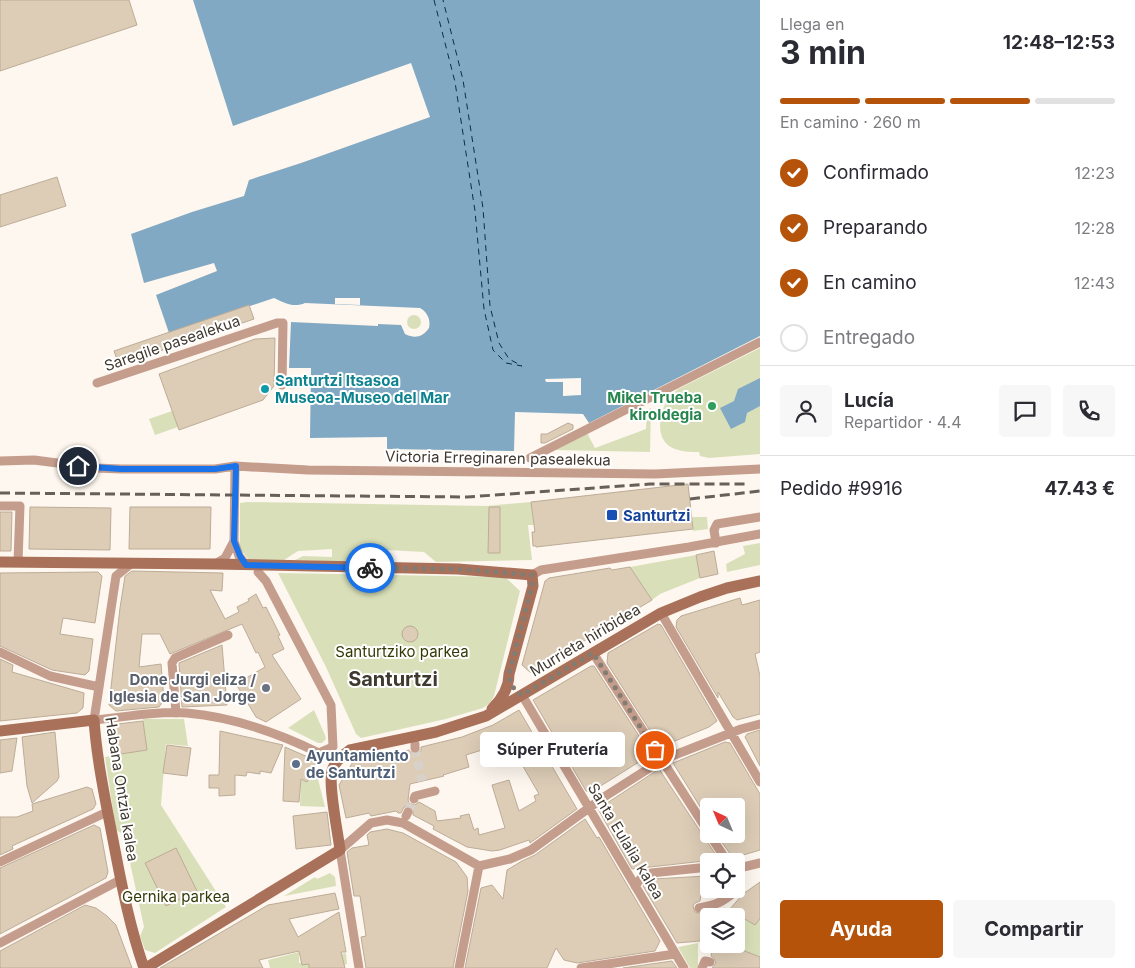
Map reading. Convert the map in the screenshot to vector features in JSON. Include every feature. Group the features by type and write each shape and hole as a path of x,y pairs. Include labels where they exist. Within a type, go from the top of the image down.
{"street":[{"name":"Saregile pasealekua","path":"97,383 277,323 284,323 282,385"},
{"path":"530,458 760,342"},
{"name":"Victoria Erreginaren pasealekua","path":"0,460 32,460 96,468 215,469 236,466 308,470 655,474 760,469"},
{"path":"215,564 225,558 234,541 236,466"},
{"path":"0,506 20,506 18,562"},
{"path":"716,543 714,530 717,524 760,517"},
{"path":"0,562 458,569 532,575 541,570 716,543 760,534"},
{"path":"234,541 246,565"},
{"name":"Habana Ontzia kalea","path":"132,563 116,576 94,720 107,812 120,880 128,916 145,968"},
{"path":"0,731 146,714 176,713 224,718 285,736 319,753 333,747 331,704 266,581 258,572"},
{"path":"486,716 502,699 509,681 509,674 532,586 532,575"},
{"name":"Murrieta hiribidea","path":"340,850 331,782 332,770 342,756 350,750 436,732 486,716 661,613 727,588 760,581"},
{"path":"661,613 760,782"},
{"path":"176,713 172,663 175,658 228,635"},
{"path":"0,652 50,676 99,687"},
{"path":"593,653 700,819"},
{"name":"Santa Eulalia kalea","path":"509,681 515,690 522,695 684,968"},
{"path":"145,968 340,850 371,823 387,820 403,823 479,866 532,850 604,797 662,760 760,724"},
{"path":"414,799 415,796 435,791"},
{"path":"0,862 107,812"},
{"path":"340,850 359,968"},
{"path":"745,866 760,863"},
{"path":"459,968 479,866"},
{"path":"635,886 642,877 651,873 700,868"},
{"path":"0,943 120,880"},
{"path":"699,908 731,902 733,898"},
{"path":"581,968 675,954"}],"green space":[{"path":"414,315 419,317 421,322 419,327 414,329 409,327 407,322 409,317"},
{"name":"Mikel Trueba kiroldegia","path":"760,348 760,454 709,458 700,456 699,452 681,451 669,446 661,435 660,421 670,396 678,389"},
{"path":"651,408 650,452 554,450 587,433 595,448 646,429 647,410"},
{"path":"172,411 178,427 155,435 149,419"},
{"path":"531,502 534,525 528,525 532,560 436,562 424,552 388,550 387,559 352,562 295,560 303,556 332,557 332,549 298,551 284,560 249,560 240,549 240,503 486,506"},
{"path":"692,517 707,517 708,529 693,531"},
{"path":"760,543 760,565 727,572 726,564 745,554 743,546"},
{"path":"696,555 700,578 660,594 652,600 630,567"},
{"name":"Santurtziko parkea","path":"278,573 505,577 520,591 494,696 490,703 483,708 446,719 361,738 356,734 326,667"},
{"path":"314,710 326,739 322,743 318,743 288,728"},
{"name":"Gernika parkea","path":"143,719 184,719 188,746 166,744 161,805 226,907 155,953 145,950 140,936 144,927 124,835 116,830 105,757 145,750"},
{"path":"317,775 325,807 300,806 301,780"},
{"path":"330,873 335,877 336,886 284,896 315,877 317,879"},
{"path":"745,919 755,925 760,919 760,957 745,951"},
{"path":"698,943 698,968 690,968 678,947"},
{"path":"299,952 299,963 346,953 347,964 327,968 270,968 268,960"}],"water":[{"path":"193,0 760,0 760,336 589,423 583,414 515,412 514,451 387,449 387,437 310,438 311,368 289,368 291,322 378,326 378,324 401,325 405,334 415,337 421,335 429,328 429,319 425,312 420,308 305,303 293,305 274,298 169,333 156,295 217,271 214,263 144,283 131,234 244,196 249,180 430,117 411,63 233,126"},
{"path":"760,378 760,406 747,413 745,422 731,429 720,408 734,401 738,389"}],"pier":[{"path":"335,298 360,298 360,305 335,304"},
{"path":"581,378 581,395 563,396 563,382 546,382 545,379"}],"building":[{"path":"0,0 129,0 137,25 0,71"},
{"path":"57,177 66,206 0,227 0,195"},
{"path":"249,305 254,319 119,365 114,351"},
{"path":"275,338 274,386 263,400 179,430 159,374 255,339"},
{"path":"568,423 573,425 573,429 545,443 541,443 541,434 547,434"},
{"name":"Santurtzi","path":"688,484 693,529 533,546 532,532 535,532 531,502"},
{"path":"30,507 111,508 110,550 29,549"},
{"path":"130,507 211,507 210,549 129,549"},
{"path":"489,507 500,507 500,553 488,553"},
{"path":"0,512 12,512 11,551 0,551"},
{"path":"714,551 718,574 700,578 696,555"},
{"path":"630,567 652,600 531,673 522,665 545,581 549,578 610,568 612,570"},
{"path":"132,571 223,573 222,591 210,590 225,619 239,612 237,607 249,601 248,599 256,594 263,608 266,607 280,635 278,636 284,649 272,655 301,699 266,722 256,717 236,684 265,667 242,624 170,654 160,634 142,634 139,667 161,664 164,700 159,707 116,711 109,705 120,608 125,576"},
{"path":"98,572 102,576 95,623 63,618 60,634 93,639 89,671 85,675 52,670 0,646 0,573"},
{"path":"740,598 742,605 760,600 760,652 755,654 760,676 760,714 737,720 733,717 718,692 718,698 676,627 677,620 681,616"},
{"path":"658,624 661,625 717,721 709,727 675,741 663,743 656,740 607,663 608,653"},
{"path":"407,626 413,626 418,631 416,640 407,642 402,637 402,631"},
{"path":"222,645 227,705 182,707 179,663"},
{"path":"0,659 13,665 12,672 84,693 83,708 77,713 0,721"},
{"path":"594,666 650,755 591,792 586,791 533,700"},
{"path":"519,710 577,809 530,843 529,840 492,851 467,847 433,829 434,826 413,815 413,809 408,806 404,807 401,813 396,811 371,816 369,813 346,818 339,785 354,760 409,750 412,754 418,754 421,751 421,747 462,737 493,725","holes":["510,744 539,794 534,796 536,801 519,811 509,780 492,785 505,828 479,835 478,828 474,830 469,814 460,816 461,818 437,821 435,811 419,802 415,805 409,803 408,800 410,784 444,776 469,767 466,755 482,750 484,757"]},
{"path":"143,721 147,750 114,755 109,725"},
{"path":"760,730 760,766 745,737 747,734"},
{"path":"220,731 283,745 271,773 260,771 260,774 247,772 246,776 235,775 235,795 219,796 219,788 209,788 209,775 219,775"},
{"path":"55,732 59,777 32,803 27,786 22,737"},
{"path":"17,738 12,771 0,773 0,740"},
{"path":"725,742 730,743 760,794 760,850 745,854 729,853 722,843 745,843 745,798 700,798 700,806 673,763"},
{"path":"167,745 191,748 187,776 163,773"},
{"name":"Ayuntamiento de Santurtzi","path":"285,747 317,761 307,782 301,779 299,802 283,801"},
{"path":"659,769 700,831 700,843 708,843 715,853 700,853 700,861 632,869 598,809"},
{"path":"87,787 92,789 96,804 93,809 12,846 13,849 0,855 0,817 17,817 33,811 32,804"},
{"path":"327,812 331,845 296,849 293,816"},
{"path":"585,819 597,838 599,837 660,941 655,951 577,963 564,960 556,948 547,968 465,968 481,888 492,885 503,899 507,870 535,855"},
{"path":"94,825 100,828 108,872 106,878 0,934 0,868"},
{"path":"387,829 403,833 456,862 467,877 468,891 453,968 366,968 361,937 366,936 360,896 354,896 347,852 352,848 369,845 367,835 370,832"},
{"path":"176,848 197,891 166,906 145,863"},
{"path":"700,876 700,901 693,906 695,912 700,913 700,941 677,943 643,886 646,882 653,879"},
{"path":"760,882 760,919 755,925 745,919 745,908 731,908 740,898 745,898 745,893"},
{"path":"335,893 339,909 289,919 298,937 339,912 346,952 341,952 345,968 309,968 309,964 302,965 299,951 259,960 263,968 160,968 268,905"},
{"path":"85,905 96,908 116,925 132,968 0,968 0,951"},
{"path":"745,951 760,957 760,968 712,968 716,963 711,956 712,953 745,953"},
{"path":"672,961 677,968 623,968"}],"ferry route":[{"path":"434,0 455,82 475,211 484,309 493,350 506,363 522,366 509,359 499,343 490,306 483,208 463,80 443,0"}],"tunnel":[{"path":"415,748 422,781"},
{"path":"408,812 414,799"}],"railway":[{"path":"0,493 467,497 650,484 747,484"},
{"path":"690,499 760,491"}],"way so far":[{"path":"370,568 458,569 532,575 532,586 509,674 509,681 515,690 522,695 593,653 655,750"}],"place":[{"name":"Santurtzi Itsasoa Museoa-Museo del Mar","path":"265,389"},
{"name":"Mikel Trueba kiroldegia","path":"712,406"},
{"name":"Santurtzi","path":"612,515"},
{"name":"Done Jurgi eliza / Iglesia de San Jorge","path":"266,688"},
{"name":"Súper Frutería","path":"655,750"},
{"name":"Ayuntamiento de Santurtzi","path":"296,764"}],"district":[{"name":"Santurtzi","path":"393,679"}],"route":[{"path":"78,466 121,469 215,469 236,466 234,541 246,565 370,568"}]}
